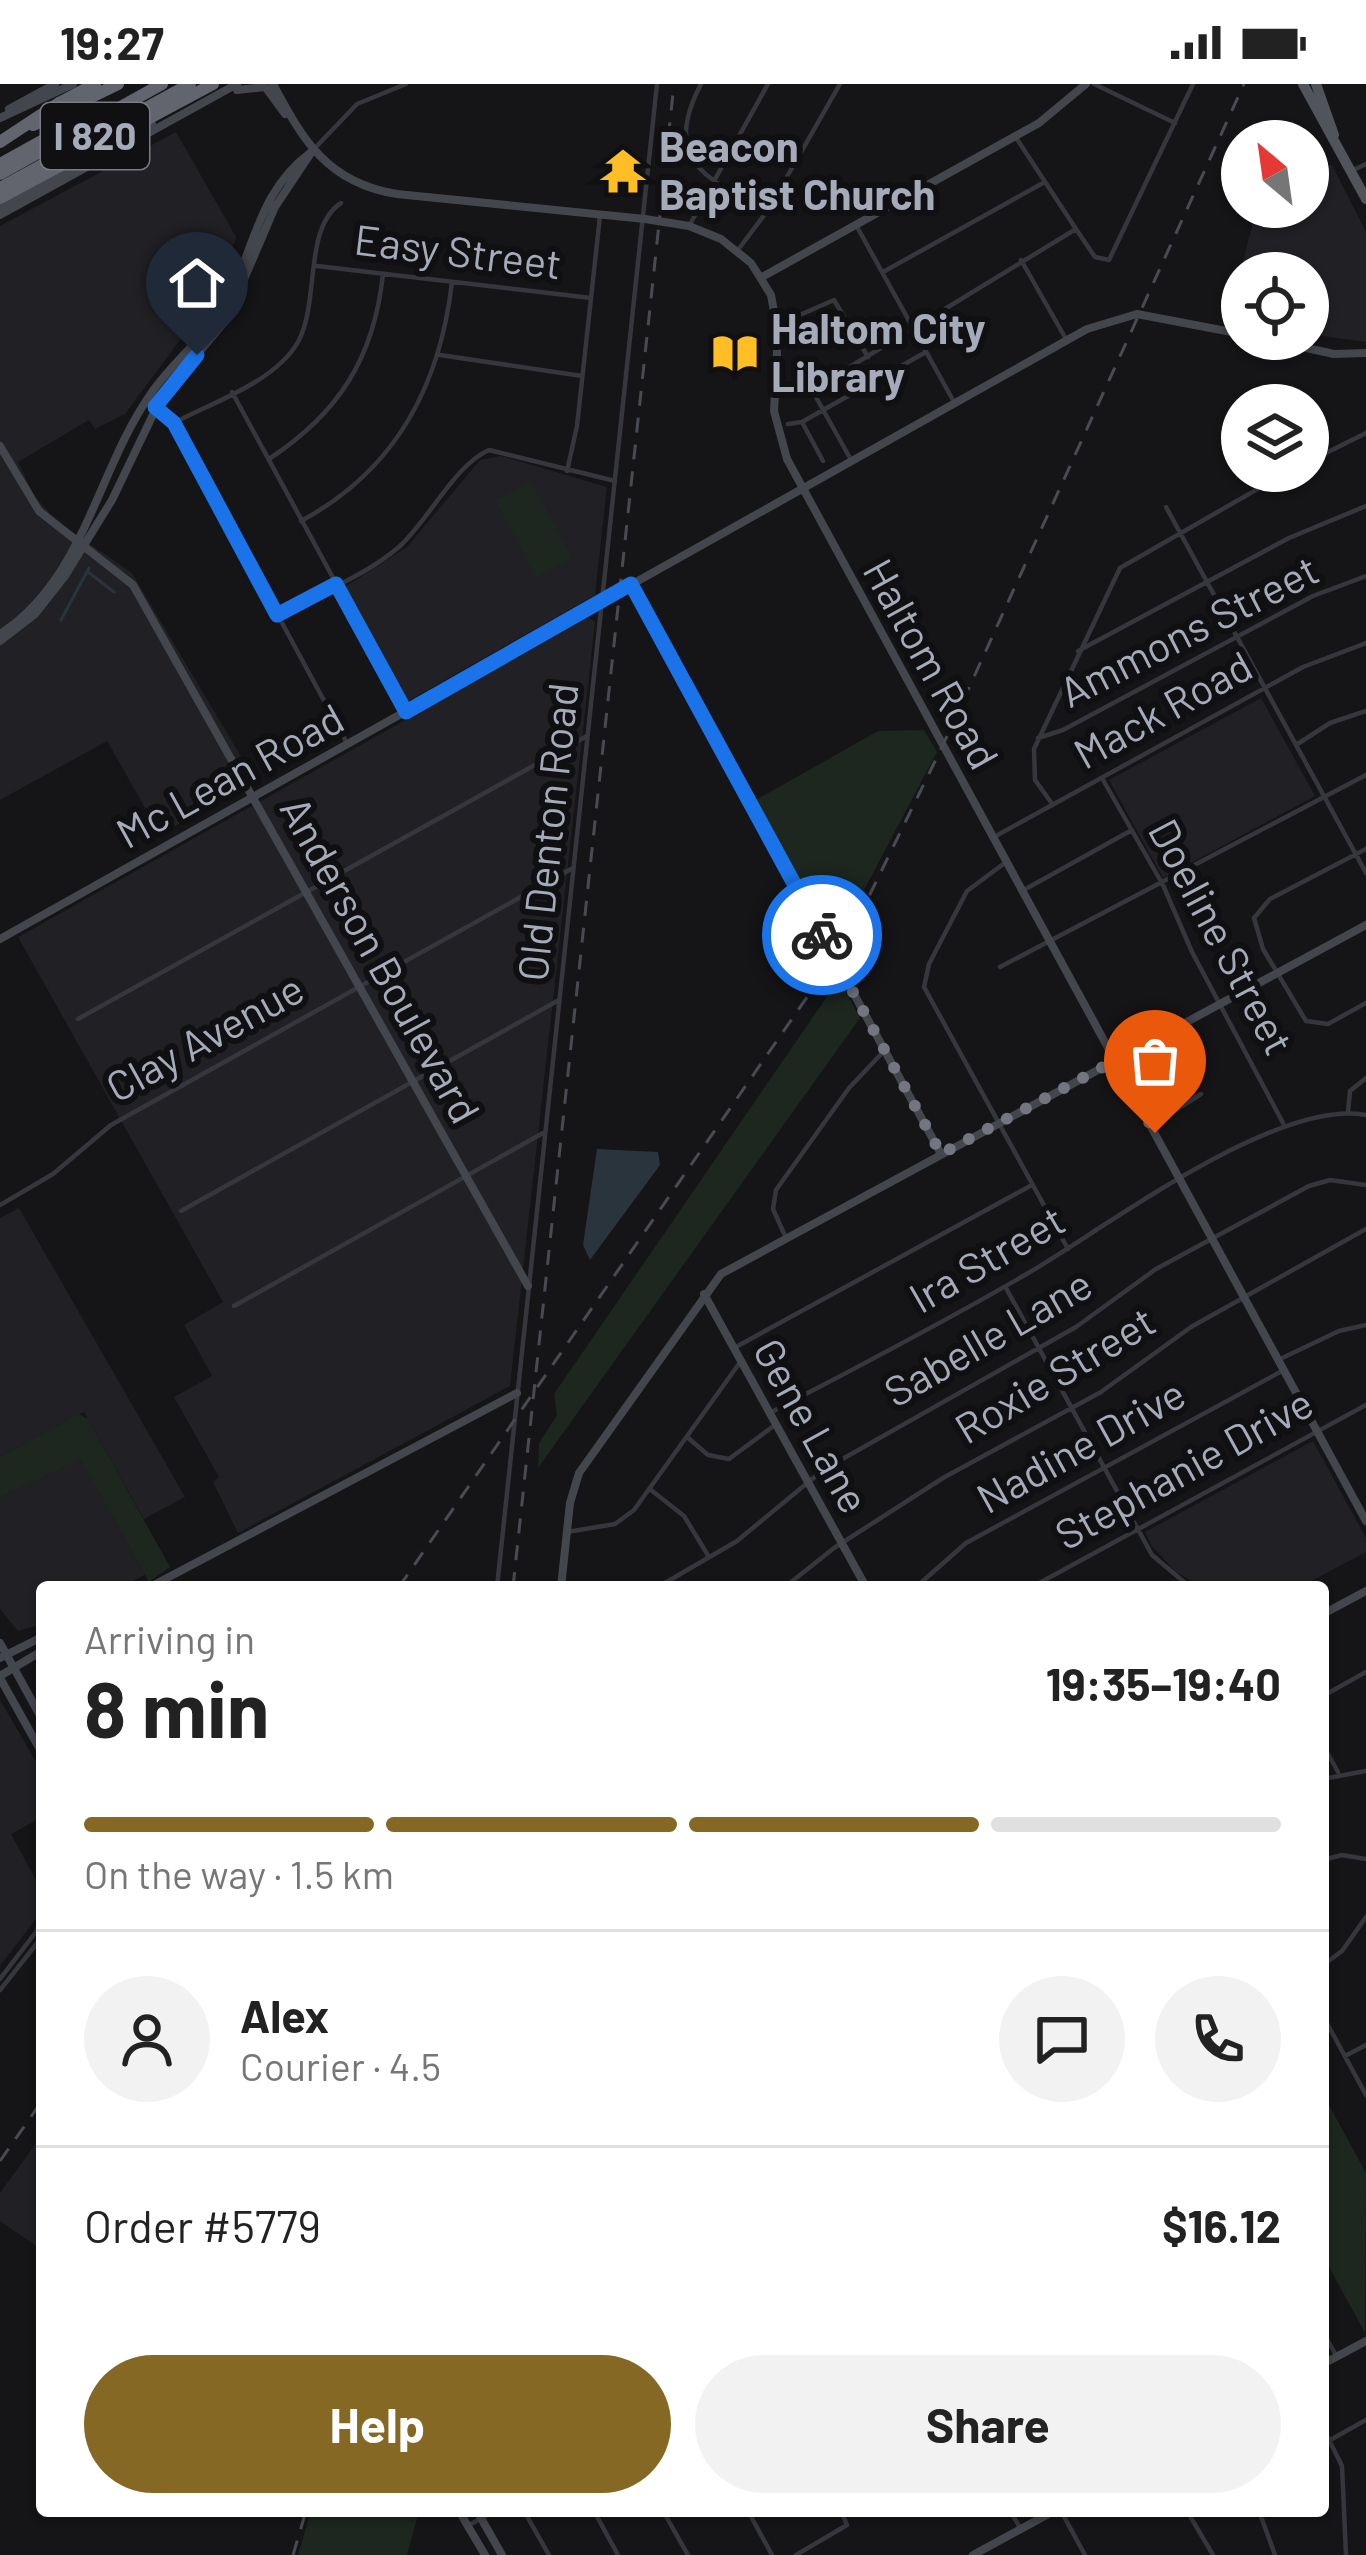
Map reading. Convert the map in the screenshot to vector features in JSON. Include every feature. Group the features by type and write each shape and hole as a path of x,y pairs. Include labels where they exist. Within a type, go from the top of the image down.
{"highway":[{"path":"0,141 95,84"},
{"name":"I 820","path":"0,141 118,84"},
{"path":"0,164 145,84"},
{"path":"0,174 162,84"},
{"name":"I 820","path":"0,188 190,84"},
{"path":"0,198 217,84"}],"main road":[{"path":"0,116 55,84"},
{"path":"0,116 74,84"},
{"path":"0,212 217,84"},
{"path":"0,212 237,84"},
{"path":"762,277 1016,136 1090,84"},
{"path":"182,115 246,86 267,85"},
{"name":"Haltom Road","path":"267,85 314,150 349,177 384,192 689,226 738,250 762,277 777,325 774,398 779,438 801,487 1317,1431 1361,1501 1366,1521"},
{"path":"1315,87 1366,199"},
{"path":"0,638 33,607 112,500 155,407 227,319 275,207 314,150"},
{"path":"751,263 781,266"},
{"path":"81,542 146,401 213,322 248,264"},
{"path":"771,295 781,266"},
{"name":"Mc Lean Road","path":"0,939 1102,322 1138,314 1221,330"},
{"path":"1329,353 1366,352"},
{"name":"Anderson Boulevard","path":"0,446 39,511 134,584 529,1286"},
{"path":"631,584 941,1154"},
{"path":"562,1581 579,1473 703,1294 722,1274 1366,926"},
{"name":"Gene Lane","path":"703,1294 863,1581"},
{"path":"161,1581 517,1393"},
{"path":"1329,1611 1366,1591"},
{"path":"3,1657 36,1640"},
{"path":"0,1643 3,1657 36,1708"},
{"path":"36,1655 0,1677 36,1742"},
{"path":"0,1690 11,1698"},
{"path":"1329,2362 1366,2341"},
{"path":"463,2517 485,2555"},
{"path":"481,2517 502,2555"},
{"path":"978,2554 1046,2517"}],"street":[{"path":"314,150 357,104 406,84"},
{"name":"Old Denton Road","path":"497,1581 657,84"},
{"path":"701,84 686,145 695,168 768,210"},
{"path":"689,226 769,84"},
{"path":"738,250 768,210 840,84"},
{"path":"1090,84 1175,123"},
{"path":"1016,136 1043,183 1101,262 1116,254 1193,84"},
{"path":"1352,171 1366,164"},
{"path":"884,272 1043,183"},
{"path":"174,423 275,367 298,341 311,308 321,230 328,211 341,202"},
{"path":"567,471 600,214"},
{"path":"856,225 954,402"},
{"path":"774,398 812,390 1076,229"},
{"path":"1021,260 1066,340"},
{"name":"Easy Street","path":"317,266 591,298"},
{"path":"268,459 310,430 350,384 376,326 383,274"},
{"path":"302,521 352,489 393,446 416,412 440,355 452,282"},
{"path":"777,325 834,300 868,357"},
{"path":"788,424 824,411 928,351"},
{"path":"440,355 582,376"},
{"path":"812,390 851,460"},
{"path":"232,392 406,712"},
{"path":"146,401 174,423 348,745"},
{"path":"802,422 823,461"},
{"path":"1329,452 1366,434"},
{"path":"277,615 396,549 481,453 508,451 615,482"},
{"path":"1053,805 1032,773 1038,738 1120,568 1250,492"},
{"path":"1078,652 1289,538 1366,506"},
{"path":"1166,507 1366,873"},
{"name":"Ammons Street","path":"1038,738 1063,730 1313,596 1366,576"},
{"name":"Mack Road","path":"993,838 1265,688 1366,643"},
{"path":"1296,745 1330,723 1366,711"},
{"path":"78,1019 589,735"},
{"path":"1000,967 1052,944 1366,776"},
{"name":"Doeline Street","path":"1102,778 1163,885 1284,1125"},
{"path":"1022,891 1132,830"},
{"path":"1366,849 1258,908 1257,938 1301,1015 1316,1024 1366,1003"},
{"path":"1006,862 967,890 923,980 1068,1249"},
{"name":"Clay Avenue","path":"0,1204 53,1174 111,1125 574,867"},
{"path":"181,1210 560,999"},
{"path":"786,1238 773,1209 776,1190 849,1088 884,1050"},
{"path":"1348,1112 1350,1091 1366,1078"},
{"path":"1151,1126 1201,1094"},
{"name":"Ira Street","path":"770,1413 1005,1286 1284,1125 1348,1112 1366,1115"},
{"path":"234,1306 545,1132"},
{"name":"Sabelle Lane","path":"668,1581 745,1535 807,1481 1038,1348 1211,1238 1322,1182 1366,1185"},
{"path":"734,1348 1032,1185"},
{"name":"Roxie Street","path":"793,1581 943,1478 1071,1408 1243,1296 1366,1229"},
{"path":"1005,1286 1137,1529 1159,1565 1182,1581"},
{"path":"1279,1360 1339,1330 1366,1325"},
{"path":"567,1532 615,1524 649,1489 741,1361"},
{"name":"Nadine Drive","path":"923,1581 966,1543 1284,1370"},
{"name":"Stephanie Drive","path":"1048,1581 1366,1405"},
{"path":"687,1436 708,1455 729,1459 776,1424"},
{"path":"649,1489 684,1516 709,1557"},
{"path":"1329,1693 1366,1672"},
{"path":"1329,1756 1338,1772"},
{"path":"1329,1776 1366,1771"},
{"path":"1329,1858 1342,1855 1366,1859"},
{"path":"1329,1961 1342,1951 1366,1917"},
{"path":"0,1979 36,1932"},
{"path":"0,1990 36,1945"},
{"path":"1329,2027 1366,2095"},
{"path":"1345,2056 1366,2045"},
{"path":"1329,2343 1337,2357"},
{"path":"1329,2440 1366,2420"},
{"path":"1329,2446 1342,2466 1346,2555"},
{"path":"469,2525 476,2517"},
{"path":"527,2517 549,2555"},
{"path":"596,2517 618,2555"},
{"path":"666,2517 688,2555"},
{"path":"751,2517 772,2555"},
{"path":"796,2555 848,2525 844,2517"},
{"path":"1014,2517 1021,2529"},
{"path":"1062,2517 1085,2555"},
{"path":"1191,2517 1213,2555"},
{"path":"1261,2517 1275,2555"}],"shaded area":[{"path":"176,132 236,237 218,289 125,414 95,429 89,420 18,462 35,497 59,523 132,573 256,782 160,834 107,741 0,800 0,226"},
{"path":"1329,165 1366,232 1366,342 1329,337 1329,252 1245,252 1252,228 1329,228"},
{"path":"501,456 607,487 595,595 408,701 345,587 407,547 480,460"},
{"path":"531,481 572,558 536,578 495,500"},
{"path":"589,617 595,622 510,1386 238,1533 213,1482 219,1477 174,1397 212,1376 184,1325 223,1302 18,937"},
{"path":"1261,698 1315,796 1163,878 1109,780"},
{"path":"924,730 937,752 834,947 754,801 878,731"},
{"path":"839,979 860,1018 538,1468 539,1443 557,1415 554,1394"},
{"path":"597,1149 658,1152 660,1165 590,1260 583,1245"},
{"path":"19,1208 185,1497 144,1519 84,1412 0,1457 0,1218"},
{"path":"79,1414 88,1419 170,1567 148,1581 80,1459 0,1498 0,1457"},
{"path":"1313,1441 1366,1538 1366,1552 1311,1581 1192,1581 1176,1572 1145,1532"},
{"path":"80,1458 145,1575 134,1581 36,1581 36,1626 18,1631 0,1609 0,1498"},
{"path":"0,1700 36,1762 36,1820 11,1834 36,1880 36,1919 0,1966"},
{"path":"1329,2105 1366,2173 1365,2333 1329,2267"},
{"path":"36,2143 36,2246 0,2221 0,2193"},
{"path":"309,2517 417,2517 407,2555 298,2555"}],"waterway":[{"path":"61,620 89,568"},
{"path":"88,572 114,592"}],"railway":[{"path":"514,1581 674,84"},
{"path":"403,1581 850,935 942,747 1244,84"},
{"path":"0,2161 36,2110"},
{"path":"293,2555 304,2517"}],"way so far":[{"path":"822,935 941,1154 1116,1060 1155,1133"}],"place":[{"name":"Beacon Baptist Church","path":"623,171"},
{"name":"Haltom City Library","path":"735,353"}],"route":[{"path":"197,355 155,407 174,423 277,615 336,584 406,712 631,584 822,935"}]}
